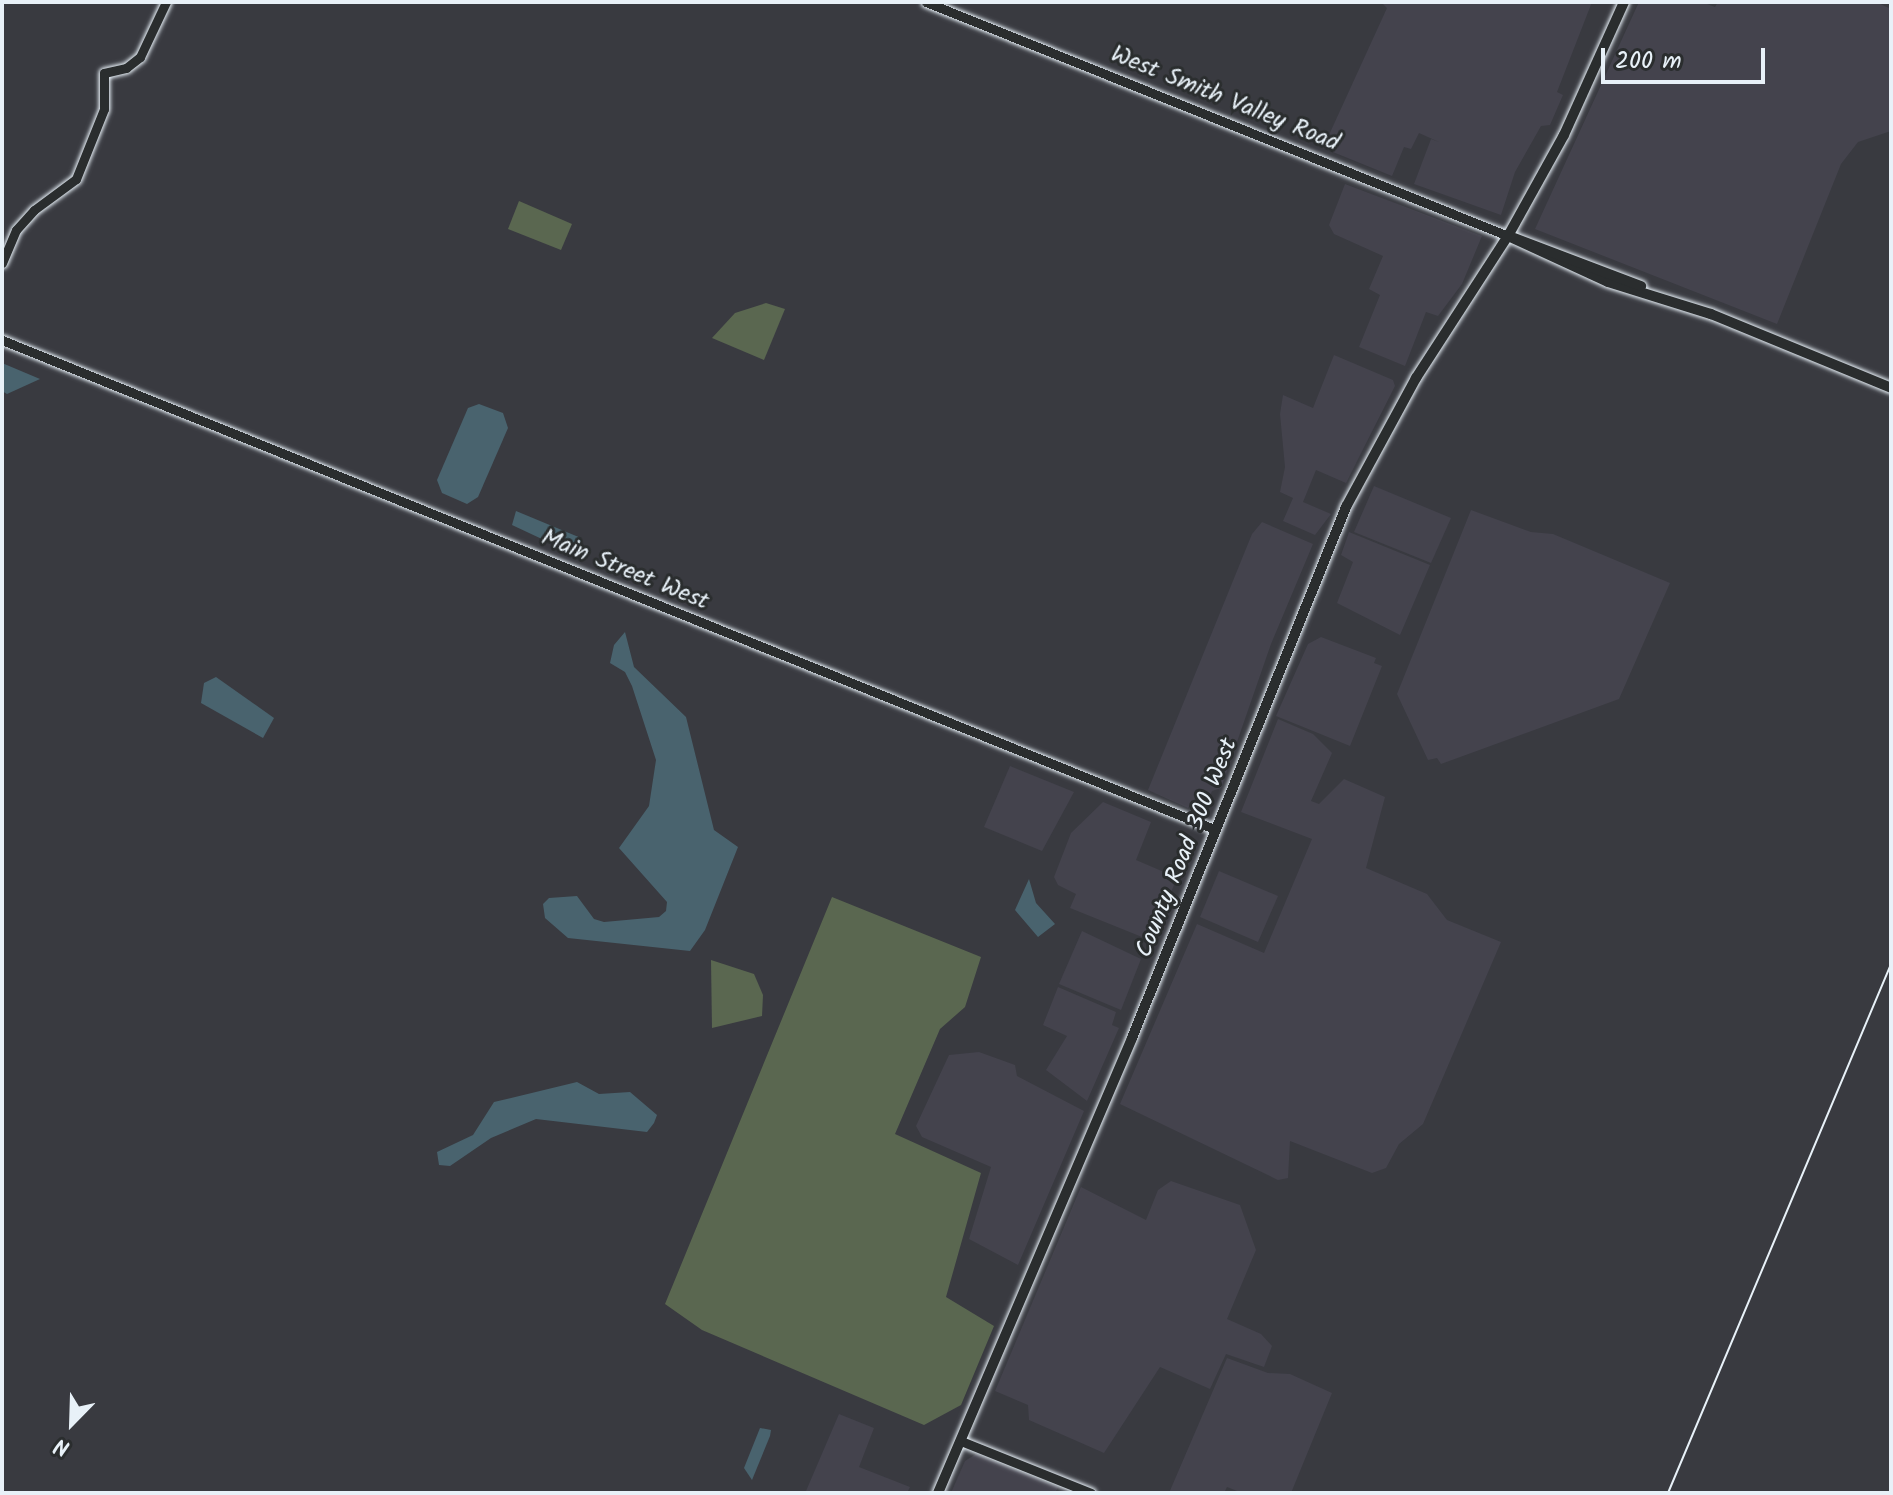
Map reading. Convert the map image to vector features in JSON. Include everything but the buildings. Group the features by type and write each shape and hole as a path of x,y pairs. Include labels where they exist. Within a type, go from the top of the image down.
{"main road":[{"path":"2,263 25,220 76,179 104,109 104,73 137,61 166,2"},
{"name":"West Smith Valley Road","path":"926,2 1508,236 1611,271 1660,296 1891,388"},
{"name":"County Road 300 West","path":"938,1493 1357,486 1419,373 1508,236 1585,95 1624,2"},
{"name":"Main Street West","path":"2,342 1214,829"},
{"path":"961,1441 1091,1493"}],"shaded area":[{"path":"1381,2 1592,2 1557,92 1563,95 1550,125 1541,126 1515,172 1501,215 1414,184 1431,139 1439,142 1419,133 1411,149 1404,147 1392,176 1323,148 1387,8"},
{"path":"1639,2 1702,2 1715,7 1718,2 1876,2 1891,9 1891,131 1858,142 1841,164 1777,324 1535,229"},
{"path":"1345,184 1482,236 1462,284 1438,316 1426,312 1405,366 1359,347 1380,295 1369,289 1383,256 1334,234 1329,225"},
{"path":"1334,355 1393,380 1395,386 1346,483 1316,470 1303,502 1331,514 1315,535 1283,521 1293,498 1280,492 1285,467 1280,414 1283,395 1313,408"},
{"path":"1374,486 1451,518 1431,563 1354,532"},
{"path":"1471,510 1531,532 1553,534 1670,583 1619,699 1441,764 1437,758 1428,760 1397,694"},
{"path":"1262,522 1313,544 1271,644 1221,788 1212,791 1207,802 1193,801 1188,808 1148,790 1252,534"},
{"path":"1349,532 1430,565 1400,635 1337,603 1353,562 1341,555"},
{"path":"1321,637 1376,658 1374,663 1382,666 1350,746 1276,716 1308,644"},
{"path":"1278,719 1313,734 1332,753 1311,801 1319,804 1344,779 1385,797 1366,868 1427,894 1447,920 1501,942 1423,1124 1399,1144 1386,1168 1372,1173 1290,1141 1288,1178 1278,1180 1120,1104 1197,924 1264,953 1312,839 1241,812"},
{"path":"1010,766 1074,792 1042,851 984,827"},
{"path":"1103,802 1151,822 1136,860 1164,872 1174,885 1153,936 1147,939 1070,908 1076,894 1058,885 1054,877 1071,833"},
{"path":"1219,871 1278,896 1258,942 1200,917"},
{"path":"1082,931 1141,959 1121,1010 1059,984"},
{"path":"1058,987 1116,1012 1112,1025 1119,1028 1087,1101 1046,1070 1067,1036 1043,1025"},
{"path":"979,1052 1015,1065 1017,1076 1084,1111 1018,1265 969,1239 991,1167 922,1137 916,1126 949,1055"},
{"path":"1171,1181 1240,1205 1256,1250 1227,1319 1261,1334 1272,1346 1264,1367 1226,1354 1210,1389 1160,1367 1104,1453 1029,1420 1028,1405 995,1391 1081,1187 1146,1220 1158,1190"},
{"path":"1227,1358 1268,1373 1290,1374 1332,1393 1291,1493 1242,1493 1227,1487 1224,1493 1169,1493"},
{"path":"839,1414 874,1428 859,1467 910,1487 907,1493 806,1491"},
{"path":"976,1454 1058,1487 1055,1493 951,1493 965,1461"}],"green space":[{"path":"519,201 572,224 561,250 508,229"},
{"path":"766,303 785,309 764,360 712,338 735,313"},
{"path":"832,897 981,957 965,1007 940,1029 895,1134 981,1173 946,1297 994,1326 961,1405 924,1425 702,1330 665,1304"},
{"path":"711,960 754,974 763,995 762,1016 712,1028"}],"water":[{"path":"2,363 40,379 7,394 2,391"},
{"path":"479,404 503,413 508,428 478,497 467,504 442,493 437,480 468,408"},
{"path":"516,511 581,538 582,546 576,555 512,525"},
{"path":"625,632 634,667 686,717 714,830 738,847 705,930 690,951 568,938 545,918 543,904 549,898 577,896 594,919 604,922 659,917 666,911 667,902 619,848 649,806 656,760 632,686 625,672 610,663 614,645"},
{"path":"216,677 274,718 263,738 201,703 204,683"},
{"path":"1029,879 1036,903 1055,924 1038,937 1015,910"},
{"path":"577,1082 599,1094 630,1092 657,1115 654,1123 647,1132 536,1119 491,1138 450,1166 439,1165 437,1152 473,1135 494,1102"},
{"path":"760,1428 771,1430 752,1480 744,1468"}],"railway":[{"path":"1668,1493 1891,964"}]}
